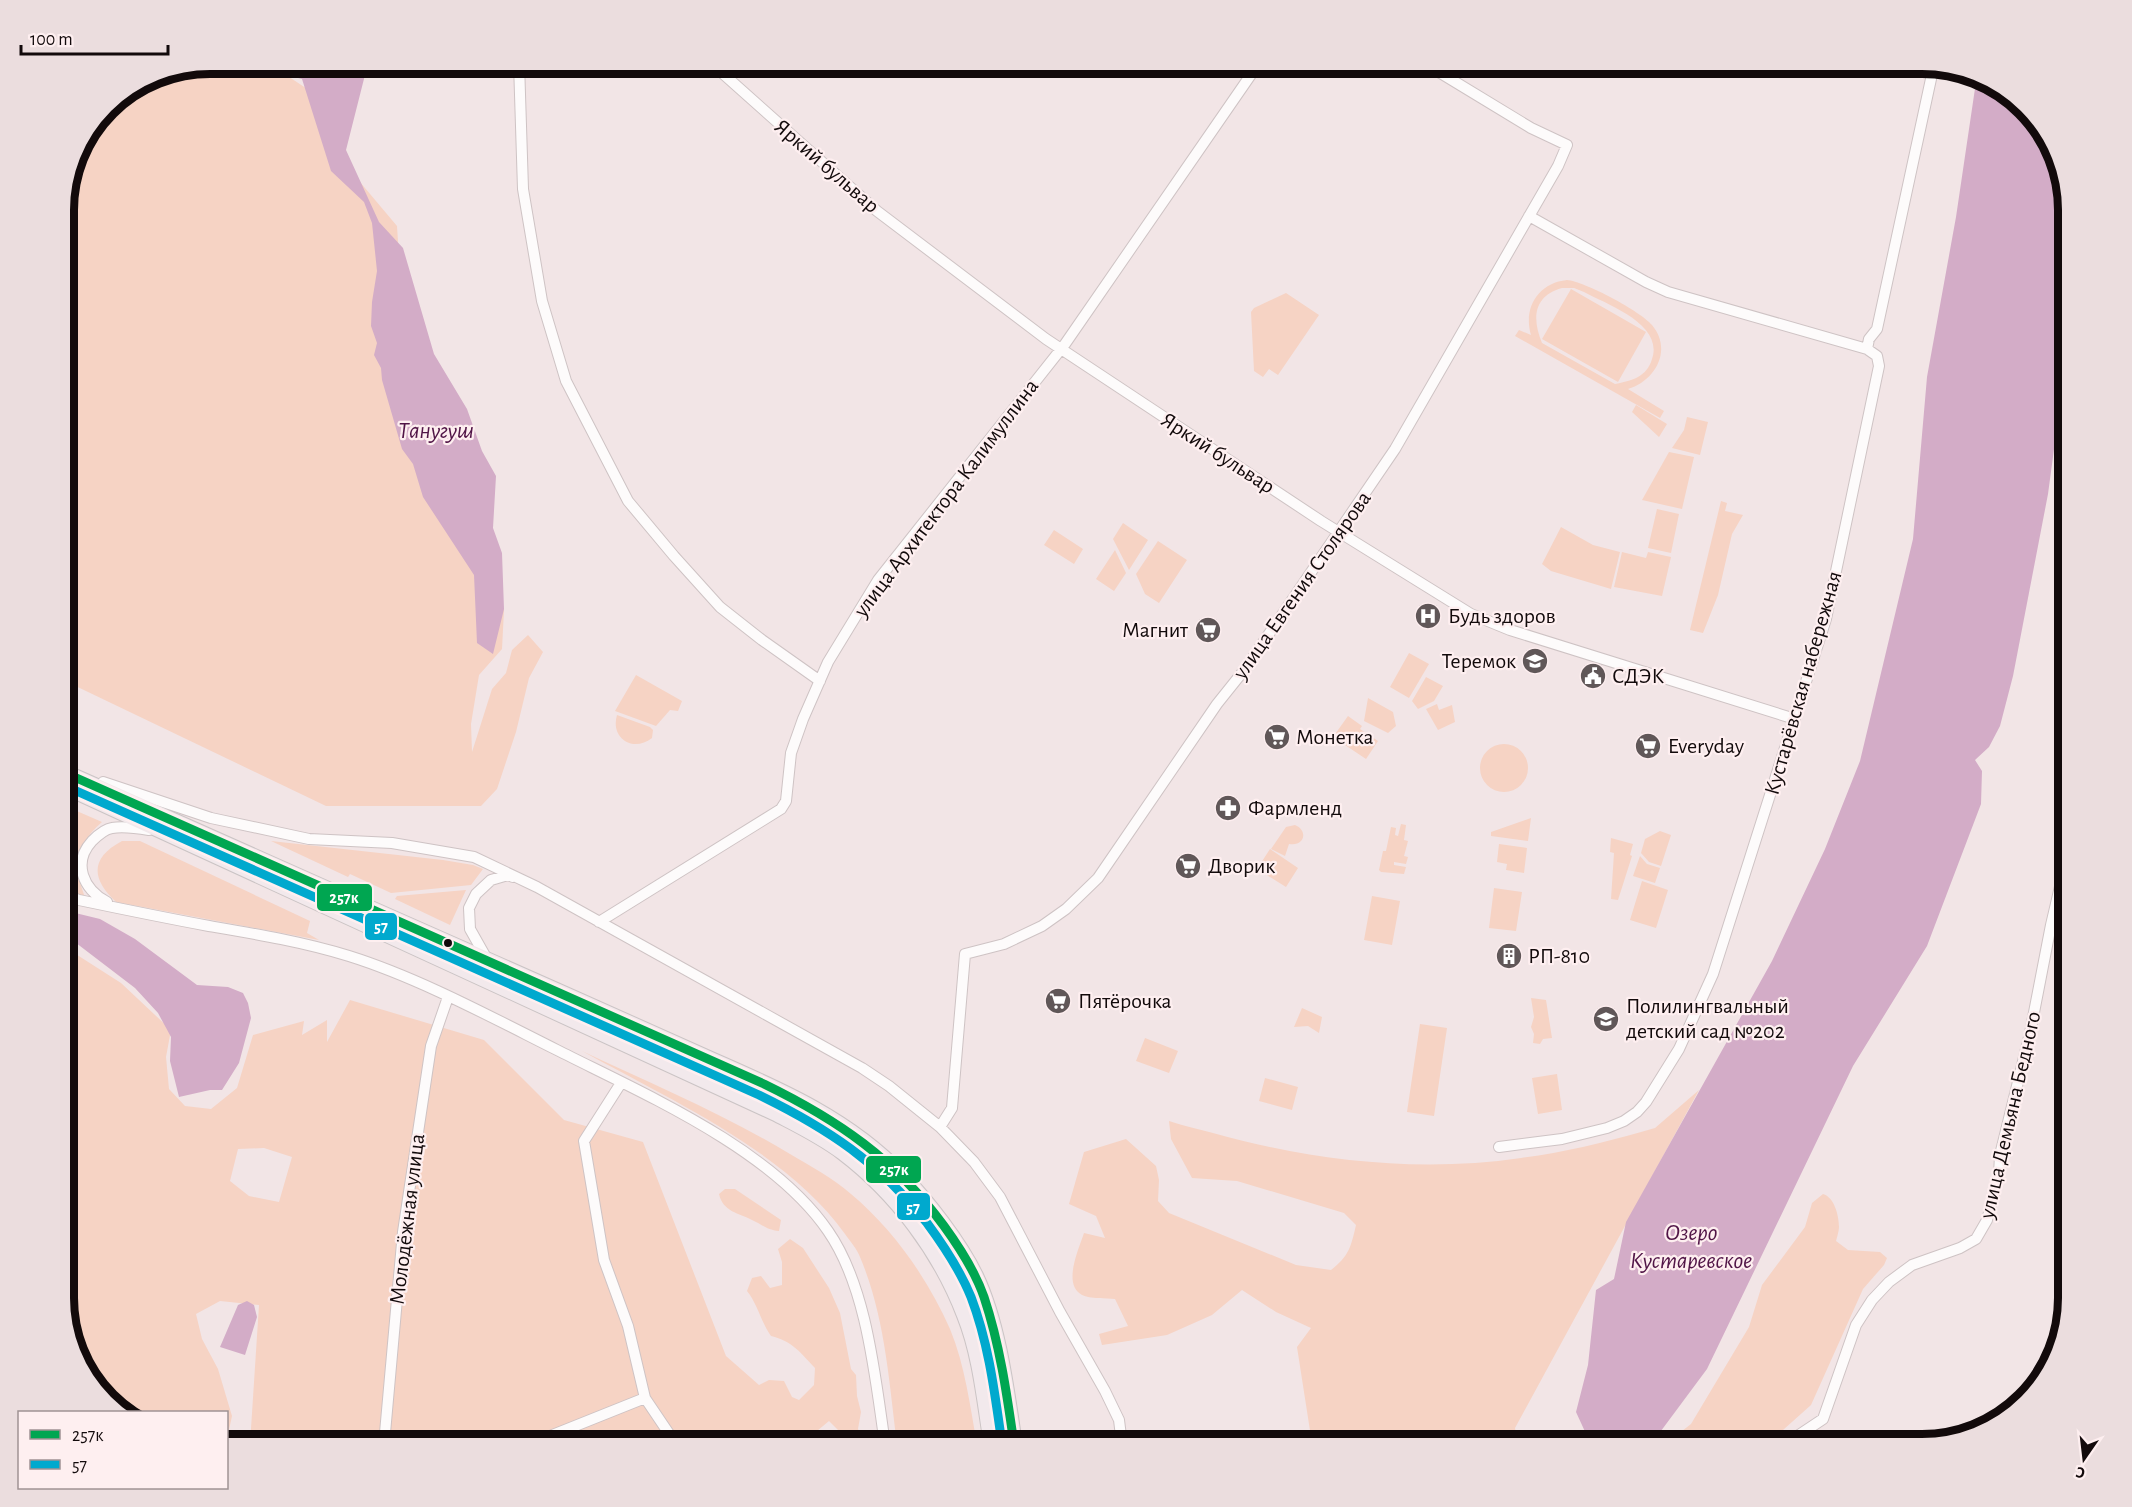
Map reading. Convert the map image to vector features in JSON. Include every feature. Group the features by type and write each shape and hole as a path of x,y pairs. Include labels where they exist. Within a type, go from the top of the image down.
{"main road":[{"path":"74,775 799,1101 840,1124 875,1151 903,1177 963,1255 976,1278 991,1320 1012,1434"},
{"path":"74,790 776,1113 844,1152 916,1225 944,1269 965,1315 976,1355 990,1434"}],"street":[{"path":"519,74 524,189 542,301 566,381 628,501 674,556 720,607 820,681"},
{"name":"Яркий бульвар","path":"723,74 877,211 1061,349 1339,532 1470,614 1498,626 1795,719"},
{"name":"улица Архитектора Калимуллина","path":"599,922 781,809 786,801 788,771 796,735 844,634 878,580 1061,349 1251,74"},
{"name":"улица Евгения Столярова","path":"940,1127 952,1108 965,954 1004,944 1031,932 1066,909 1098,878 1215,707 1242,673 1396,447 1558,166 1567,145 1531,128 1442,74"},
{"path":"1529,216 1668,292 1867,349 1869,339 1877,329 1932,75"},
{"name":"Кустарёвская набережная","path":"1499,1147 1556,1140 1607,1128 1627,1119 1646,1102 1676,1055 1713,974 1826,619 1879,366 1877,356 1867,349"},
{"path":"74,774 211,818 309,839 392,843 474,857 537,887 862,1068 897,1092 940,1127 974,1162 1000,1197 1060,1312 1105,1391 1119,1419 1121,1434"},
{"path":"118,908 98,897 88,888 81,867 84,850 95,838 110,828 132,827 152,830 203,848"},
{"path":"488,961 470,929 470,908 476,894 491,880 508,875 537,887"},
{"name":"улица Демьяна Бедного","path":"1800,1434 1823,1419 1856,1324 1872,1300 1889,1282 1912,1265 1960,1248 1976,1239 1983,1231 1999,1175 2000,1155 2030,1033 2058,895"},
{"path":"74,898 262,935 348,956 395,973 621,1083 743,1151 779,1178 807,1204 828,1231 847,1266 861,1308 883,1434"},
{"name":"Молодёжная улица","path":"385,1434 403,1232 431,1046 448,997"},
{"path":"621,1083 584,1141 604,1260 628,1326 645,1398 669,1434"},
{"path":"555,1434 645,1398"}],"shaded area":[{"path":"285,74 339,110 349,169 397,226 405,349 504,610 502,649 479,675 471,724 472,752 492,689 506,673 512,650 528,635 543,652 529,678 516,732 497,789 481,806 326,806 74,685 74,201 78,174 96,134 120,107 149,88 183,76"},
{"path":"1567,280 1599,291 1625,305 1652,325 1661,344 1658,363 1646,379 1628,389 1664,411 1660,418 1515,336 1519,330 1531,335 1529,315 1531,307 1541,292 1557,282","holes":["1562,288 1574,288 1632,317 1650,336 1654,347 1652,359 1642,374 1632,380 1615,384 1542,343 1536,317 1540,303 1552,292"]},
{"path":"1571,289 1646,332 1618,382 1542,339"},
{"path":"1286,293 1319,315 1278,375 1269,369 1263,377 1254,371 1251,312 1254,308"},
{"path":"1636,405 1667,424 1659,437 1632,412"},
{"path":"1687,417 1708,422 1700,455 1672,448 1684,430"},
{"path":"1669,452 1694,457 1682,509 1642,500"},
{"path":"1721,501 1727,503 1725,511 1743,515 1732,534 1718,595 1703,633 1690,630"},
{"path":"1657,509 1679,514 1671,553 1648,548"},
{"path":"1123,523 1148,540 1129,570 1113,539"},
{"path":"1561,527 1593,545 1620,552 1611,589 1551,571 1542,564"},
{"path":"1054,530 1083,549 1074,564 1044,545"},
{"path":"1158,541 1187,560 1159,603 1145,594 1136,574"},
{"path":"1115,550 1126,573 1114,591 1096,579"},
{"path":"1622,552 1646,558 1648,552 1671,557 1662,596 1614,587"},
{"path":"1409,653 1429,664 1409,698 1390,687"},
{"path":"636,675 682,701 678,711 670,710 656,726 615,711"},
{"path":"1426,677 1443,686 1434,701 1418,709 1412,701"},
{"path":"1368,698 1393,712 1396,726 1388,733 1364,721"},
{"path":"1437,704 1439,710 1452,705 1455,722 1438,730 1426,709"},
{"path":"617,715 650,727 653,730 652,738 638,744 625,741 617,730"},
{"path":"1348,716 1362,726 1360,729 1378,741 1366,759 1333,737"},
{"path":"1499,744 1509,744 1521,751 1528,763 1528,773 1521,785 1509,792 1499,792 1484,781 1480,773 1480,763 1491,748"},
{"path":"74,810 102,822 86,839 78,856 78,875 85,897 74,893"},
{"path":"1531,818 1528,841 1491,836 1491,832"},
{"path":"1401,824 1406,825 1404,840 1408,841 1404,856 1408,857 1406,864 1394,862 1394,865 1406,867 1404,874 1381,872 1379,870 1383,851 1386,851 1391,827 1396,828 1395,835 1398,836"},
{"path":"1295,825 1302,831 1301,841 1289,844 1285,856 1271,849 1286,827"},
{"path":"1660,831 1671,835 1661,866 1649,862 1641,853 1645,839"},
{"path":"1611,838 1633,844 1630,855 1632,856 1618,900 1611,899 1614,853 1610,852"},
{"path":"122,841 140,841 310,921 307,933 319,940 116,902 102,885 98,877 98,869 104,854"},
{"path":"271,841 443,860 483,869 471,885 391,893 350,874 348,877"},
{"path":"1499,844 1527,848 1524,873 1506,870 1507,864 1497,862"},
{"path":"1270,849 1298,868 1286,887 1257,869"},
{"path":"1640,856 1647,864 1660,868 1655,883 1633,876"},
{"path":"1642,881 1668,890 1656,928 1630,920"},
{"path":"1494,888 1522,892 1516,931 1489,928"},
{"path":"466,890 450,925 395,899 397,896"},
{"path":"1372,896 1400,901 1392,945 1364,940"},
{"path":"74,953 121,983 171,1030 166,1057 169,1089 185,1106 211,1109 237,1088 253,1035 304,1021 302,1035 327,1020 327,1042 350,1000 484,1040 564,1120 643,1142 726,1356 759,1385 769,1380 784,1381 792,1397 799,1400 814,1385 815,1368 790,1344 771,1336 747,1291 752,1278 761,1276 770,1288 782,1285 782,1262 778,1249 790,1239 803,1248 829,1288 840,1313 851,1369 856,1375 857,1396 861,1412 858,1429 860,1434 842,1434 829,1421 817,1431 818,1434 251,1434 259,1305 220,1301 196,1314 202,1339 218,1369 232,1416 228,1434 228,1411 134,1411 113,1394 102,1380 92,1366 78,1333 74,1306","holes":["264,1148 292,1157 279,1202 249,1196 230,1181 238,1149"]},
{"path":"1531,998 1546,1000 1552,1038 1543,1039 1540,1044 1533,1043 1534,1034 1531,1027 1534,1017"},
{"path":"1302,1008 1322,1017 1319,1033 1308,1026 1294,1027"},
{"path":"1420,1024 1447,1028 1434,1116 1407,1112"},
{"path":"1145,1038 1178,1051 1169,1073 1136,1061"},
{"path":"582,1051 765,1139 829,1177 866,1208 908,1256 941,1310 950,1329 963,1371 975,1434 896,1434 881,1325 868,1279 855,1248 821,1205 792,1178 759,1153 688,1108"},
{"path":"1557,1074 1562,1110 1538,1114 1532,1078"},
{"path":"1265,1078 1298,1087 1292,1110 1259,1101"},
{"path":"1699,1090 1515,1428 1516,1434 1311,1434 1297,1347 1311,1328 1276,1312 1242,1290 1212,1315 1167,1335 1102,1345 1099,1334 1128,1326 1115,1299 1082,1295 1073,1283 1074,1266 1084,1233 1105,1238 1096,1216 1069,1204 1084,1152 1126,1139 1156,1166 1159,1180 1158,1201 1169,1213 1296,1265 1331,1270 1346,1255 1356,1225 1344,1213 1237,1181 1192,1178 1171,1139 1169,1121 1289,1151 1366,1162 1405,1164 1482,1162 1536,1156 1655,1128"},
{"path":"725,1189 735,1189 781,1220 779,1231 732,1211 724,1205 719,1194"},
{"path":"1823,1194 1830,1199 1838,1217 1839,1227 1836,1241 1848,1250 1880,1252 1887,1258 1884,1265 1863,1289 1811,1405 1783,1430 1771,1434 1678,1434 1691,1424 1749,1327 1762,1285 1805,1227 1812,1203"}],"water":[{"name":"Танугуш","path":"282,74 365,74 346,150 379,222 403,248 434,354 467,409 482,451 496,476 493,528 502,553 504,609 493,654 477,643 474,575 423,497 413,464 402,449 382,380 381,368 374,355 377,343 371,326 377,271 372,223 364,202 331,171 302,79"},
{"name":"Озеро Кустаревское","path":"1976,84 1998,96 2012,107 2036,134 2056,183 2058,210 2058,419 2048,494 2013,676 2000,726 1989,747 1975,760 1982,771 1981,804 1927,946 1853,1066 1707,1369 1659,1434 1586,1434 1576,1412 1588,1365 1596,1290 1614,1279 1626,1222 1772,961 1825,849 1860,761 1913,539 1927,377 1956,217"},
{"path":"74,913 100,919 135,939 197,985 228,987 243,993 251,1018 239,1063 222,1090 210,1090 179,1097 170,1061 171,1037 158,1013 135,988 74,941"},
{"path":"247,1301 254,1305 257,1317 245,1355 220,1347 238,1305"}],"transit line":[{"name":"257к","path":"74,777 764,1084 841,1127 885,1161 906,1181 944,1226 972,1269 984,1297 999,1352 1013,1434"},
{"name":"57","path":"74,790 759,1095 830,1134 871,1165 909,1202 940,1240 962,1277 971,1297 987,1351 1001,1434"}],"place":[{"name":"Будь здоров","path":"1428,616"},
{"name":"Магнит","path":"1208,630"},
{"name":"Теремок","path":"1535,661"},
{"name":"СДЭК","path":"1593,676"},
{"name":"Монетка","path":"1277,737"},
{"name":"Everyday","path":"1648,746"},
{"name":"Фармленд","path":"1228,808"},
{"name":"Дворик","path":"1188,866"},
{"name":"РП-810","path":"1509,956"},
{"name":"Пятёрочка","path":"1058,1001"},
{"name":"Полилингвальный детский сад №202","path":"1606,1019"}]}
